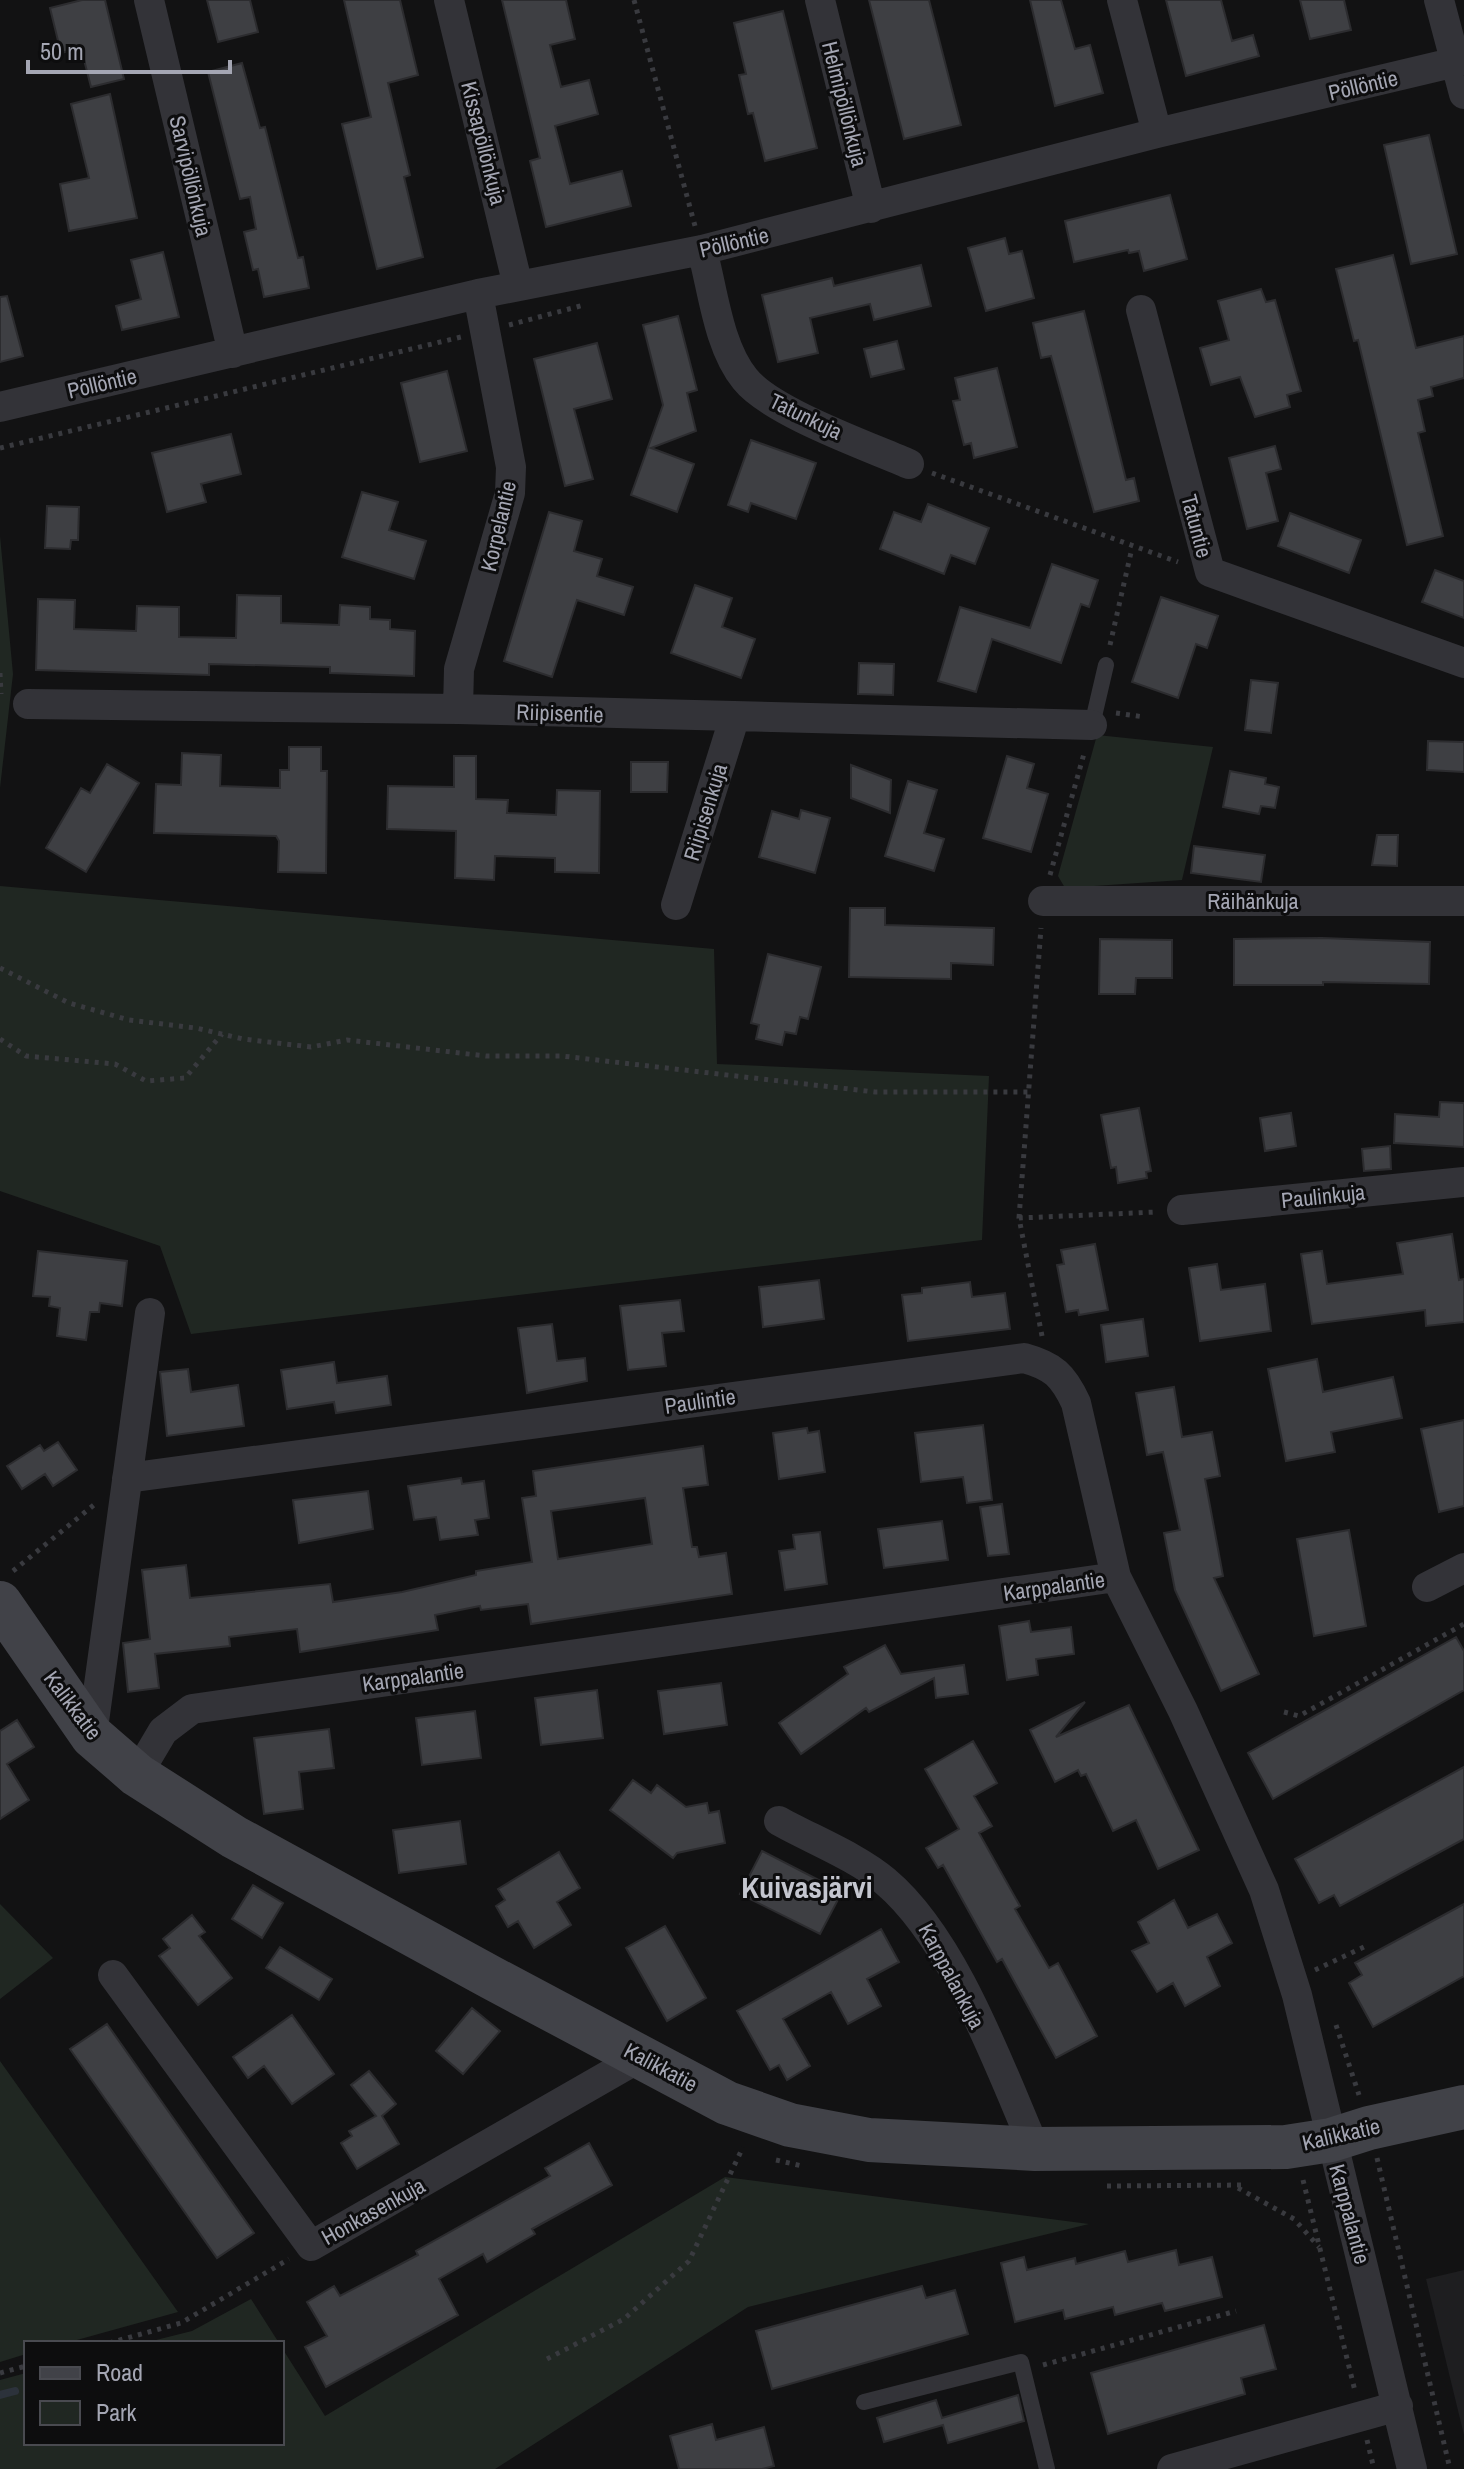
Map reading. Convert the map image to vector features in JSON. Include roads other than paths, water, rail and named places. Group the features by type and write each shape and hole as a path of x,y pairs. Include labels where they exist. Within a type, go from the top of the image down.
{"street":[{"name":"Sarvipöllönkuja","path":"149,0 233,353"},
{"name":"Kissapöllönkuja","path":"449,0 518,286"},
{"name":"Helmipöllönkuja","path":"820,0 871,208"},
{"path":"1122,0 1157,133"},
{"path":"1439,0 1460,62 1464,94"},
{"name":"Pöllöntie","path":"0,407 478,294 702,250 1157,133 1460,62"},
{"name":"Tatunkuja","path":"702,250 727,342 744,378 764,396 909,464"},
{"name":"Korpelantie","path":"458,709 459,669 510,493 511,467 478,294"},
{"name":"Tatuntie","path":"1141,310 1210,572 1464,663"},
{"name":"Riipisentie","path":"28,704 458,709 734,719 1092,725"},
{"name":"Riipisenkuja","path":"676,905 734,719"},
{"name":"Räihänkuja","path":"1043,901 1464,901"},
{"name":"Paulinkuja","path":"1182,1210 1464,1182"},
{"path":"92,1736 150,1313"},
{"name":"Paulintie","path":"127,1478 1024,1358 1048,1365 1064,1377 1076,1403 1116,1577"},
{"path":"1427,1587 1464,1568"},
{"name":"Karppalantie","path":"137,1775 163,1731 192,1709 1116,1577 1183,1711 1264,1890 1295,1987 1350,2134 1412,2469"},
{"name":"Kalikkatie","path":"6,1588 92,1736 137,1775 234,1837 727,2103 790,2125 869,2140 1035,2149 1286,2147 1464,2107"},
{"name":"Karppalankuja","path":"779,1821 883,1879 921,1917 947,1961 998,2064 1035,2149"},
{"name":"Honkasenkuja","path":"113,1975 311,2246 642,2056"},
{"path":"1172,2469 1398,2406"}],"lane":[{"path":"1092,725 1106,665"},
{"path":"864,2402 1021,2362 1047,2469"}],"waterway":[{"path":"0,2395 15,2391"}],"district":[{"name":"Kuivasjärvi","path":"807,1887"}]}
